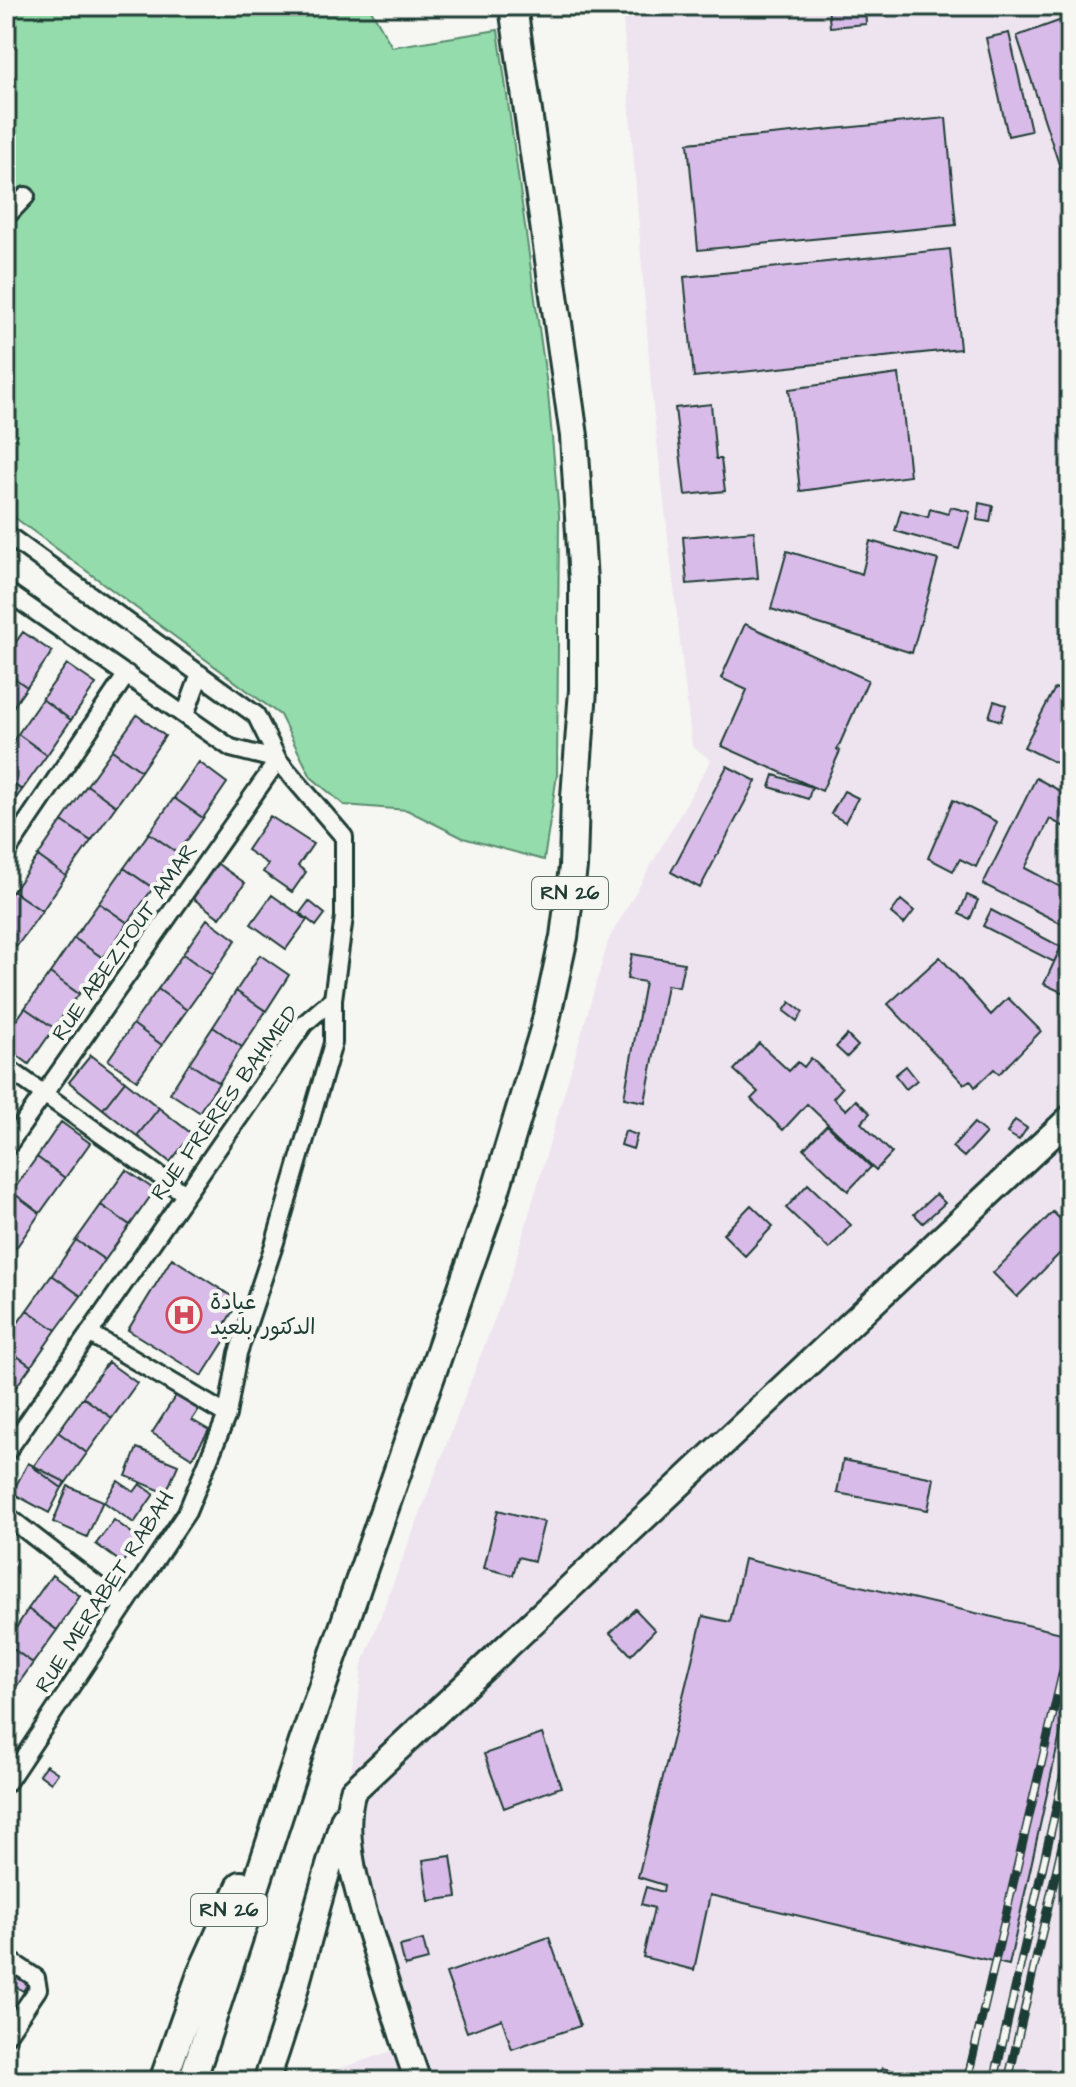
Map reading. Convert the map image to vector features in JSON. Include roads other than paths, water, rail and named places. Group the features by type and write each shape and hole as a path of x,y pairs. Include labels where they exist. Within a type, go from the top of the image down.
{"main road":[{"name":"RN 26","path":"192,2081 303,1742 494,1196 544,1029 564,937 573,867 583,690 583,582 574,436 513,6"},
{"path":"266,2081 278,2050 326,1868 353,1791 1070,1118"},
{"name":"RN 26","path":"163,2081 201,1974 303,1742"},
{"path":"348,1805 351,1851 359,1893 418,2081"}],"street":[{"path":"6,217 26,196"},
{"path":"6,534 256,715 278,760 344,837 344,917 333,999"},
{"path":"8,596 127,674 231,748 278,760"},
{"path":"6,853 127,674"},
{"path":"185,715 200,674"},
{"name":"RUE ABEZTOUT AMAR","path":"6,1148 278,760"},
{"name":"RUE FRÈRES BAHMED","path":"6,1453 304,1024 333,999"},
{"name":"RUE MERABET RABAH","path":"6,1784 187,1512 227,1415 238,1353 275,1242 333,1043 333,999"},
{"path":"6,1067 185,1194"},
{"path":"89,1333 227,1415"},
{"path":"6,1515 124,1606"},
{"path":"6,1958 36,1978 38,1989 6,2036"}],"railway":[{"path":"967,2081 1070,1641"},
{"path":"994,2081 1070,1747"},
{"path":"1008,2081 1070,1811"}],"place":[{"name":"عيادة الدكتور بلعيد","path":"184,1315"}]}
